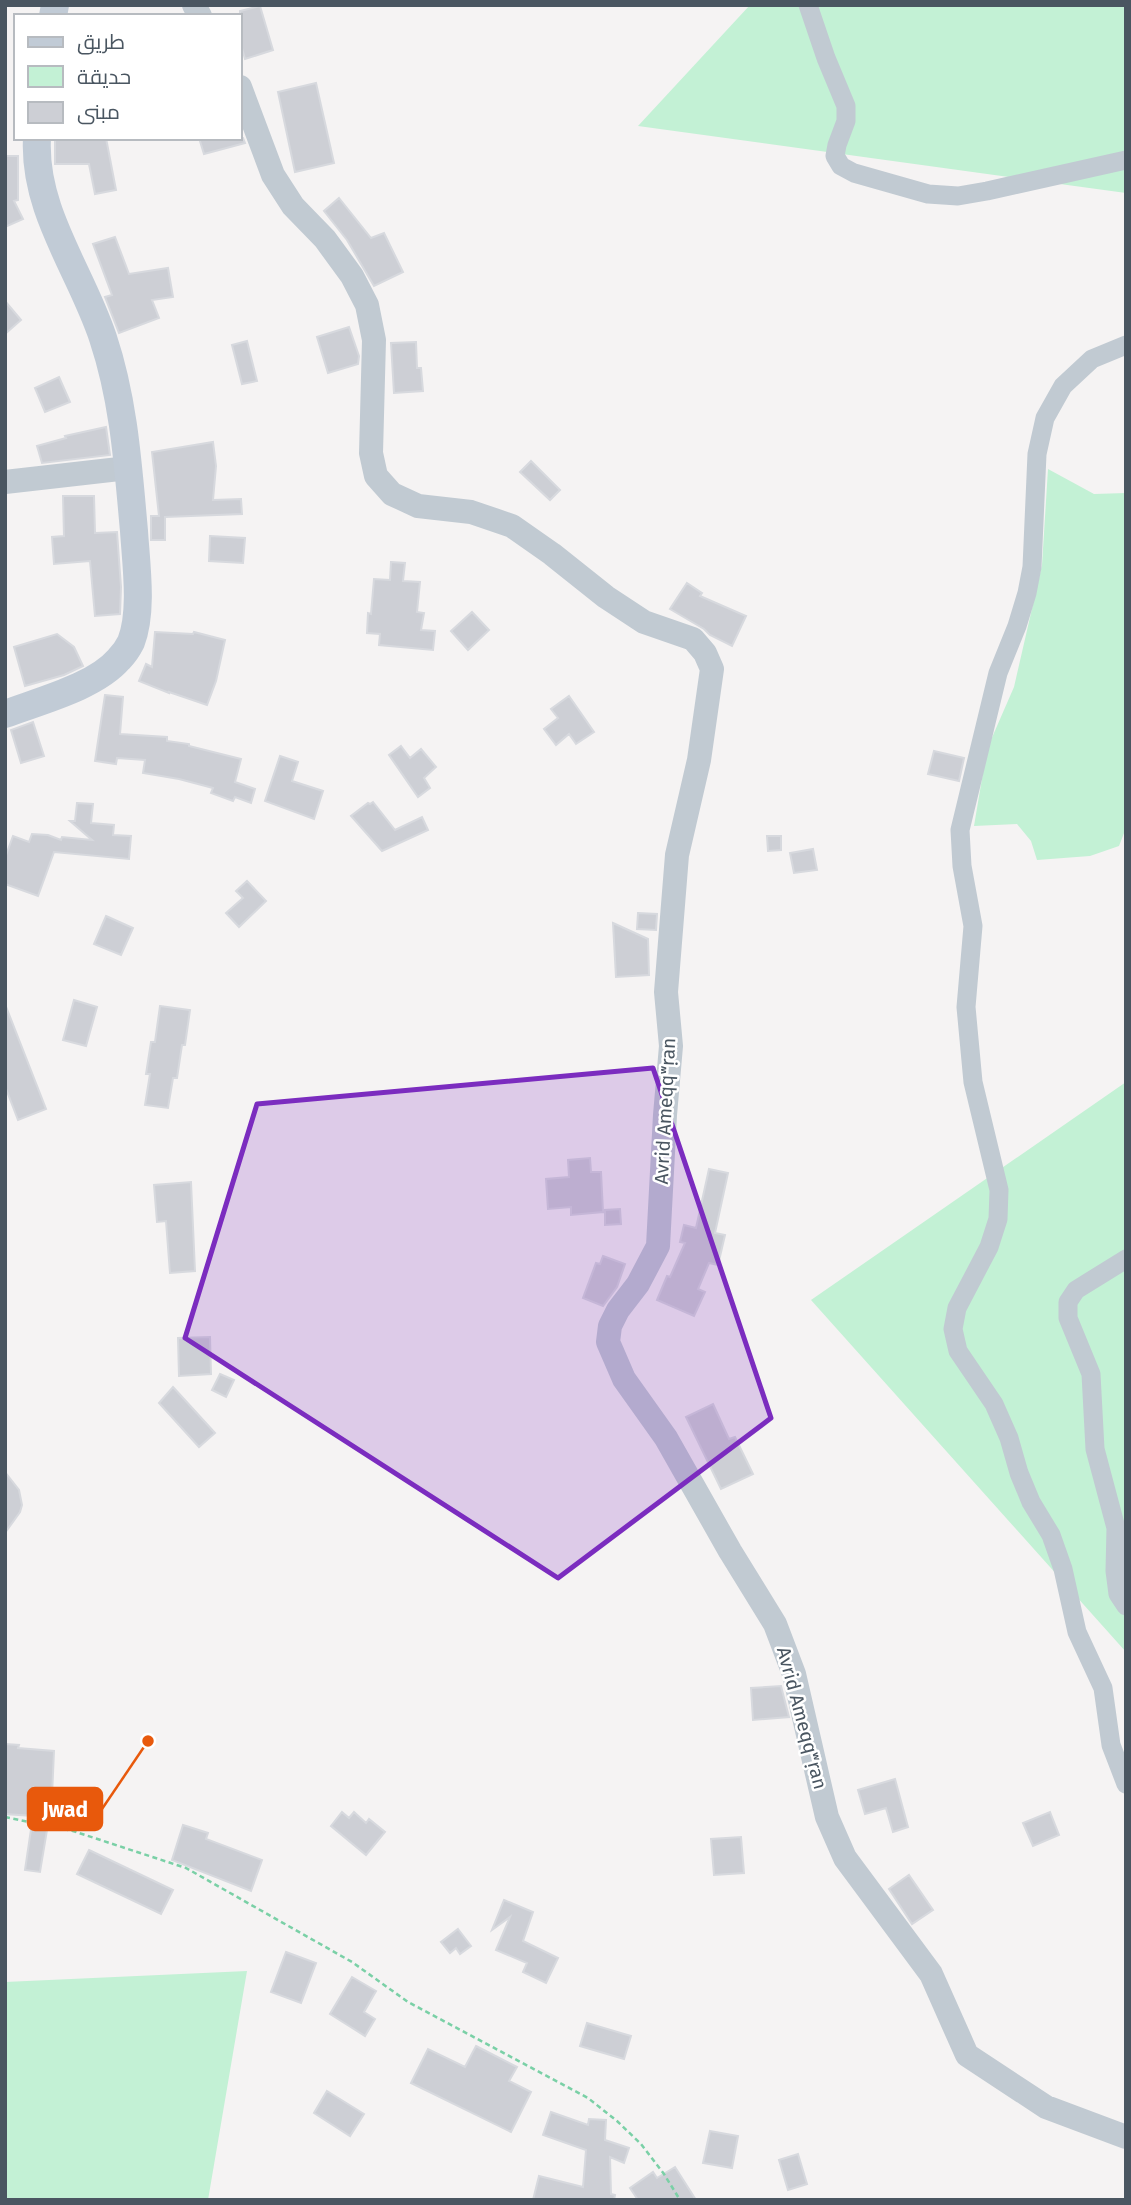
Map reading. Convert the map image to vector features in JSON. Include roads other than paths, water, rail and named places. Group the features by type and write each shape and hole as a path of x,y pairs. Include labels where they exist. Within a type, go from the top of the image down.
{"main road":[{"path":"5,714 86,683 118,662 132,639 138,584 124,423 115,378 87,294 58,236 40,188 37,140"}],"street":[{"path":"808,5 846,106 846,121 836,145 835,156 841,166 853,173 928,194 958,195 1126,160"},
{"name":"Avrid Ameqqʷṛan","path":"242,92 273,175 293,206 325,239 367,305 374,340 371,453 376,476 392,494 418,506 471,512 512,526 606,597 645,622 693,639 705,653 712,669 699,760 676,869 666,992 671,1046 658,1246 638,1284 618,1310 610,1326 608,1342 624,1379 666,1437 730,1551 775,1624 794,1674 827,1817 845,1858 931,1974 967,2055 1046,2107 1126,2137"},
{"path":"1126,345 1092,359 1063,386 1045,418 1037,454 1032,567 1017,626 998,673 960,830 962,866 972,926 966,1007 972,1082 999,1190 998,1220 989,1247 957,1308 953,1329 958,1351 994,1404 1009,1437 1031,1502 1051,1535 1063,1569 1077,1632 1103,1688 1111,1745 1126,1784"},
{"path":"5,482 128,468"},
{"path":"1126,1259 1076,1290 1068,1302 1068,1318 1091,1374 1095,1449 1116,1528 1115,1571 1118,1594 1126,1605"}],"place":[{"name":"Jwad","path":"148,1741"}]}
